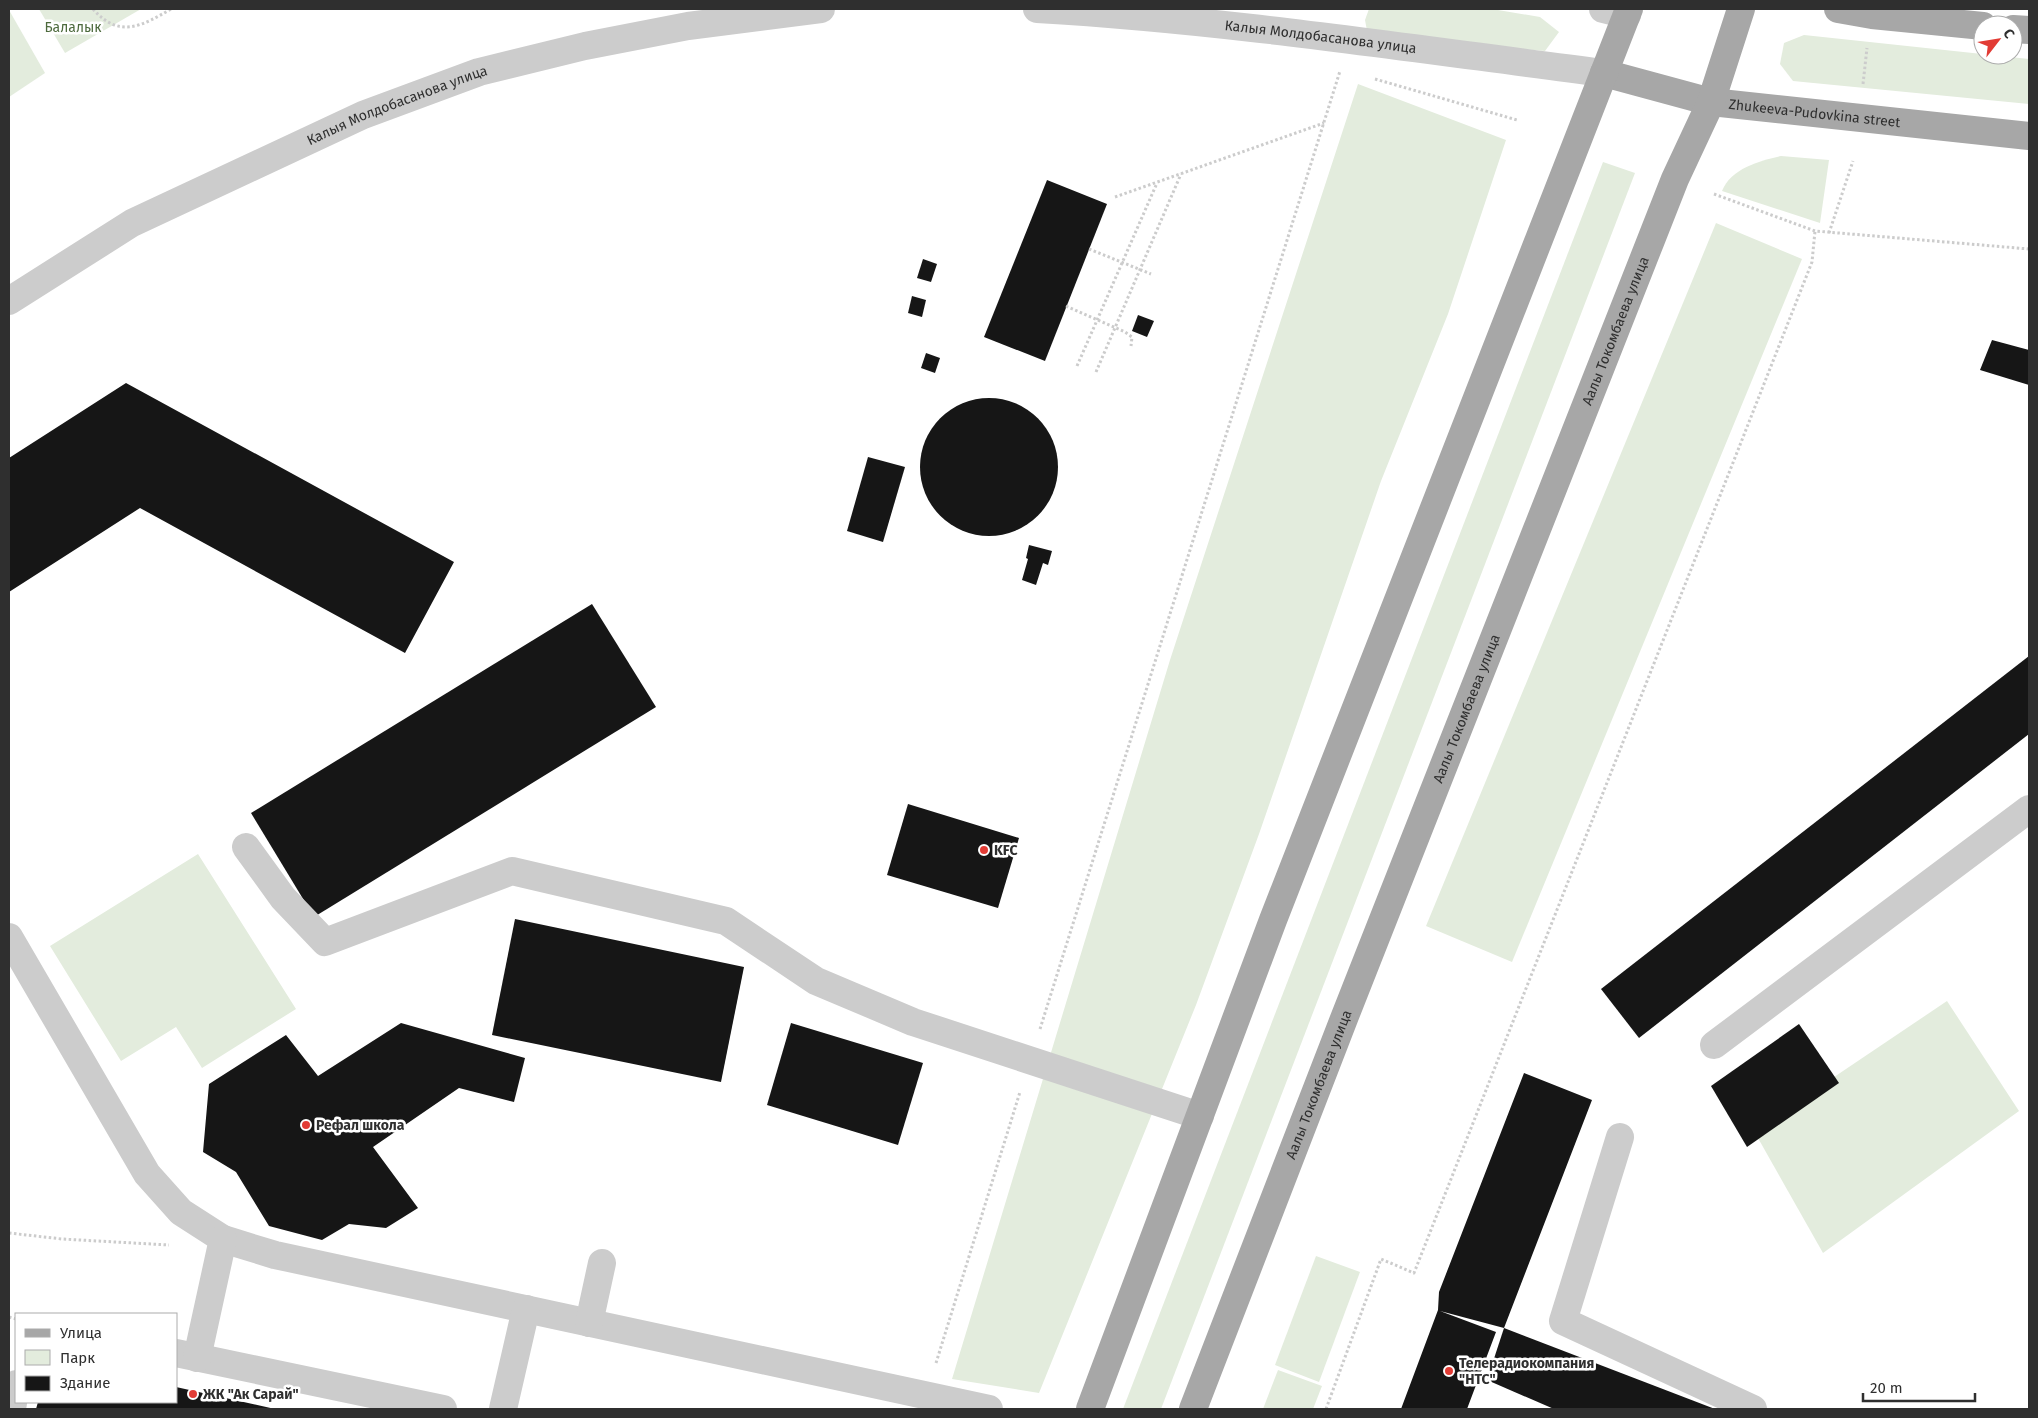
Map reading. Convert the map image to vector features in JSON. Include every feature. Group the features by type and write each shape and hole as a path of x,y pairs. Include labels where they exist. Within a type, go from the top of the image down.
{"main road":[{"name":"Аалы Токомбаева улица","path":"1193,1409 1348,1008 1643,259 1675,179 1711,102 1741,9"},
{"path":"1838,9 1872,15 1973,25"},
{"path":"1090,1409 1273,920 1604,73 1620,11"},
{"name":"Zhukeeva-Pudovkina street","path":"1604,73 1711,102 2029,136"}],"street":[{"name":"Калыя Молдобасанова улица","path":"9,301 132,223 363,115 479,72 585,46 688,26 821,9"},
{"name":"Калыя Молдобасанова улица","path":"1037,9 1118,14 1282,32 1604,73"},
{"path":"1714,1045 2029,809"},
{"path":"246,847 283,898 325,942 512,871 726,921 816,981 913,1022 1200,1116"},
{"path":"9,937 147,1174 181,1212 223,1239 275,1256 989,1409"},
{"path":"1620,1137 1563,1321 1753,1409"},
{"path":"223,1239 187,1355 443,1409"},
{"path":"589,1323 602,1263"},
{"path":"503,1409 526,1309"},
{"path":"12,1409 15,1390"}],"path":[{"path":"93,9 102,19 121,27 142,26 171,9"},
{"path":"1862,87 1868,42"},
{"path":"926,1396 1340,69 1350,72"},
{"path":"1368,77 1517,120"},
{"path":"1115,197 1324,123"},
{"path":"1829,233 1853,161"},
{"path":"1096,372 1181,174"},
{"path":"1077,366 1157,182"},
{"path":"1714,194 1815,232 2029,249"},
{"path":"1326,1409 1381,1260 1414,1273 1812,262 1815,232"},
{"path":"1089,249 1151,274"},
{"path":"1066,306 1115,326 1132,337 1131,346"},
{"path":"9,1233 159,1246 223,1239"}],"green space":[{"name":"Балалык","path":"39,9 141,9 65,53"},
{"path":"1369,9 1492,9 1540,17 1559,32 1545,51 1368,36 1365,20"},
{"path":"9,10 45,73 9,97"},
{"path":"1804,35 1973,53 1973,65 2023,65 2023,58 2029,59 2029,104 1793,81 1780,64 1784,43"},
{"path":"1358,84 1506,140 1448,314 1381,481 1259,834 1196,1005 1039,1393 952,1379 1170,660"},
{"path":"1781,156 1829,160 1820,223 1722,191 1726,183 1739,171 1755,163"},
{"path":"1603,162 1635,173 1161,1409 1123,1409"},
{"path":"1716,223 1802,259 1512,962 1426,926"},
{"path":"198,854 296,1009 202,1068 176,1027 121,1061 50,946"},
{"path":"1947,1001 2019,1111 1823,1253 1754,1131"},
{"path":"1316,1256 1360,1272 1319,1382 1275,1365"},
{"path":"1278,1370 1322,1386 1313,1409 1263,1409"}],"building":[{"path":"1047,180 1107,204 1045,361 984,337"},
{"path":"923,259 937,264 931,282 917,278"},
{"path":"912,296 926,300 922,317 908,313"},
{"path":"1138,315 1154,321 1147,337 1132,331"},
{"path":"1992,340 2029,350 2029,385 1980,370"},
{"path":"926,353 940,358 935,373 921,368"},
{"path":"126,383 454,562 405,653 140,508 9,592 9,458"},
{"path":"989,398 1015,404 1027,410 1037,419 1046,429 1052,441 1058,467 1052,493 1046,505 1037,515 1027,524 1015,530 989,536 963,530 951,524 941,515 932,505 926,493 920,467 926,441 932,429 941,419 951,410 963,404"},
{"path":"868,457 905,467 883,542 847,531"},
{"path":"1029,545 1052,551 1048,565 1043,563 1036,585 1022,580 1028,559 1026,558"},
{"path":"592,604 656,707 314,917 251,813"},
{"path":"2029,656 2029,734 1639,1038 1601,989"},
{"path":"908,804 1019,838 998,908 887,875"},
{"path":"515,919 744,967 721,1082 492,1035"},
{"name":"Рефал школа","path":"401,1023 525,1058 514,1102 459,1088 373,1147 418,1208 386,1228 349,1224 322,1240 269,1226 236,1172 203,1152 209,1084 286,1035 318,1076"},
{"path":"791,1023 923,1063 898,1145 767,1105"},
{"path":"1799,1024 1839,1083 1747,1147 1711,1086"},
{"path":"1524,1073 1592,1100 1504,1328 1440,1311 1496,1332 1467,1409 1401,1409 1438,1310 1439,1292"},
{"path":"1504,1328 1715,1409 1554,1409 1487,1380"},
{"name":"ЖК \"Ак Сарай\"","path":"178,1387 275,1409 36,1409 38,1403 178,1403"}],"place":[{"name":"KFC","path":"984,850"},
{"name":"Рефал школа","path":"306,1125"},
{"name":"Телерадиокомпания \"НТС\"","path":"1449,1371"},
{"name":"ЖК \"Ак Сарай\"","path":"193,1394"}]}
